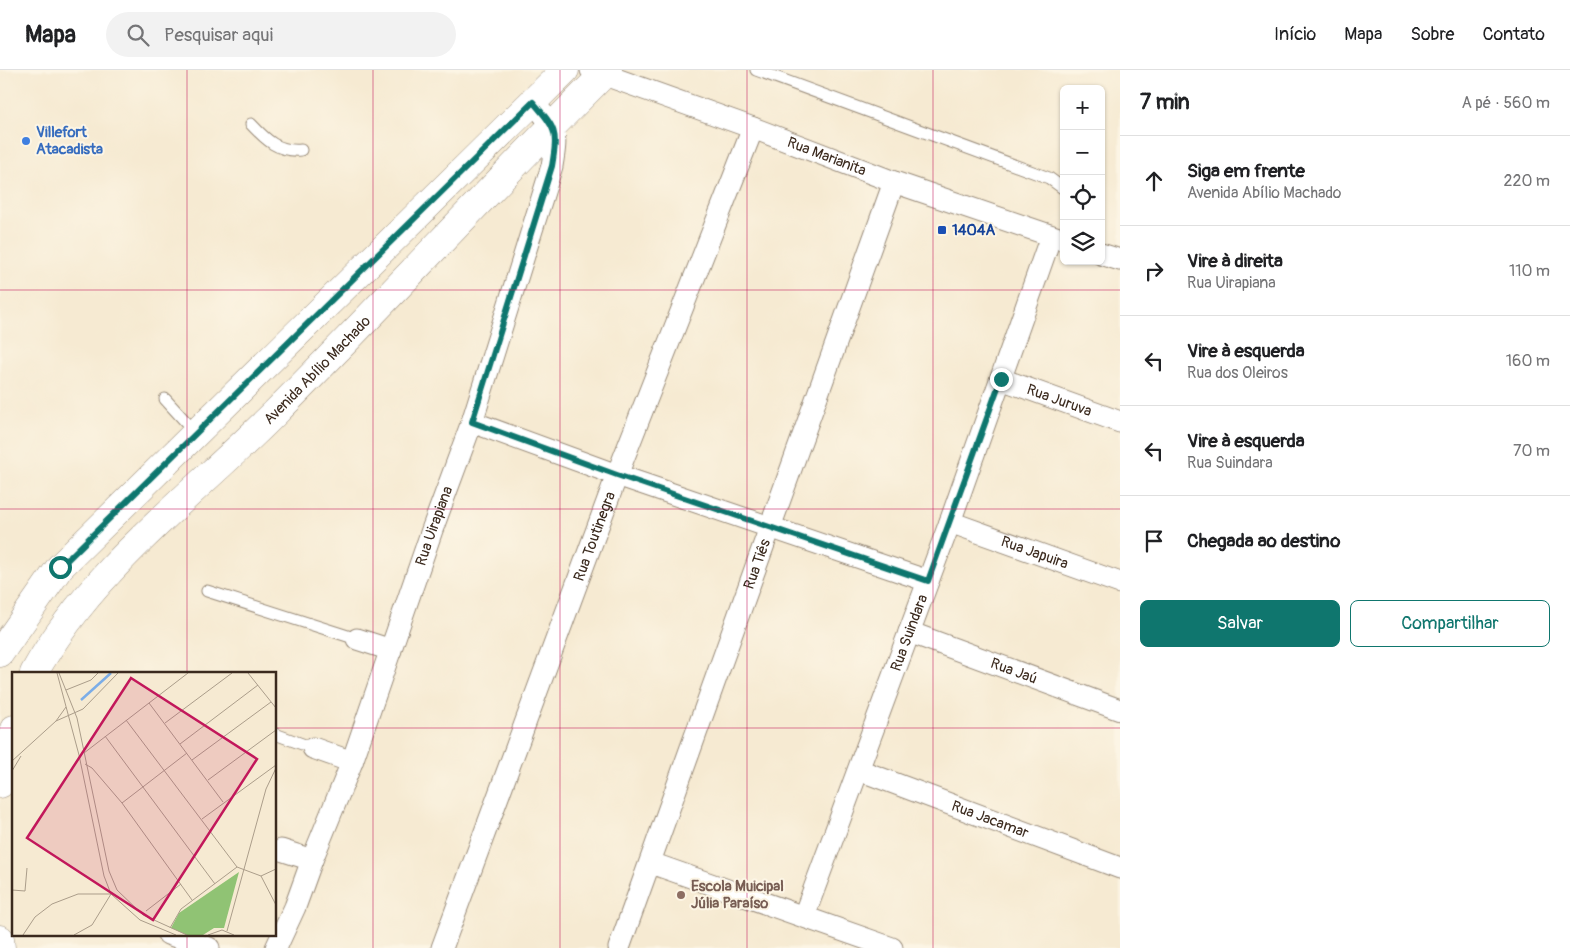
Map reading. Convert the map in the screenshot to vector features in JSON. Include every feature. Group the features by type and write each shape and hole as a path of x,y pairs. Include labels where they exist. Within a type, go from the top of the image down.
{"main road":[{"path":"0,653 60,567 565,70"},
{"name":"Avenida Abílio Machado","path":"35,672 64,624 102,578 274,414 553,126 601,72"},
{"path":"0,784 12,737"},
{"path":"0,939 1,948"}],"street":[{"name":"Rua Marianita","path":"601,72 894,182 1058,238"},
{"path":"533,102 553,126"},
{"name":"Rua Uirapiana","path":"276,948 295,907 352,762 472,422 552,166 556,142 553,126"},
{"name":"Rua Toutinegra","path":"442,948 617,475 753,128"},
{"name":"Rua Tiês","path":"619,948 894,182"},
{"name":"Rua Suindara","path":"804,916 860,770 1001,379 1058,238"},
{"path":"1105,255 1120,260"},
{"name":"Rua Juruva","path":"1001,379 1120,422"},
{"path":"472,422 617,475 928,581"},
{"name":"Rua Japuira","path":"950,522 1120,583"},
{"name":"Rua Jaú","path":"909,632 1120,710"},
{"path":"357,639 391,650"},
{"path":"313,748 352,762"},
{"name":"Rua Jacamar","path":"860,770 1120,868"},
{"path":"278,849 312,860"},
{"path":"651,863 892,948"},
{"path":"174,936 209,948"}],"lane":[{"path":"756,70 1049,178 1060,186"},
{"path":"250,124 268,142 286,151 301,150"},
{"path":"165,399 196,434"},
{"path":"207,592 357,639"},
{"path":"276,734 313,748"}],"place":[{"name":"Villefort Atacadista","path":"26,141"},
{"name":"1404A","path":"942,230"},
{"name":"Escola Muicipal Júlia Paraíso","path":"681,895"}],"route":[{"path":"60,567 533,102 553,126 556,142 552,166 472,422 617,475 928,581 1001,379"}]}
